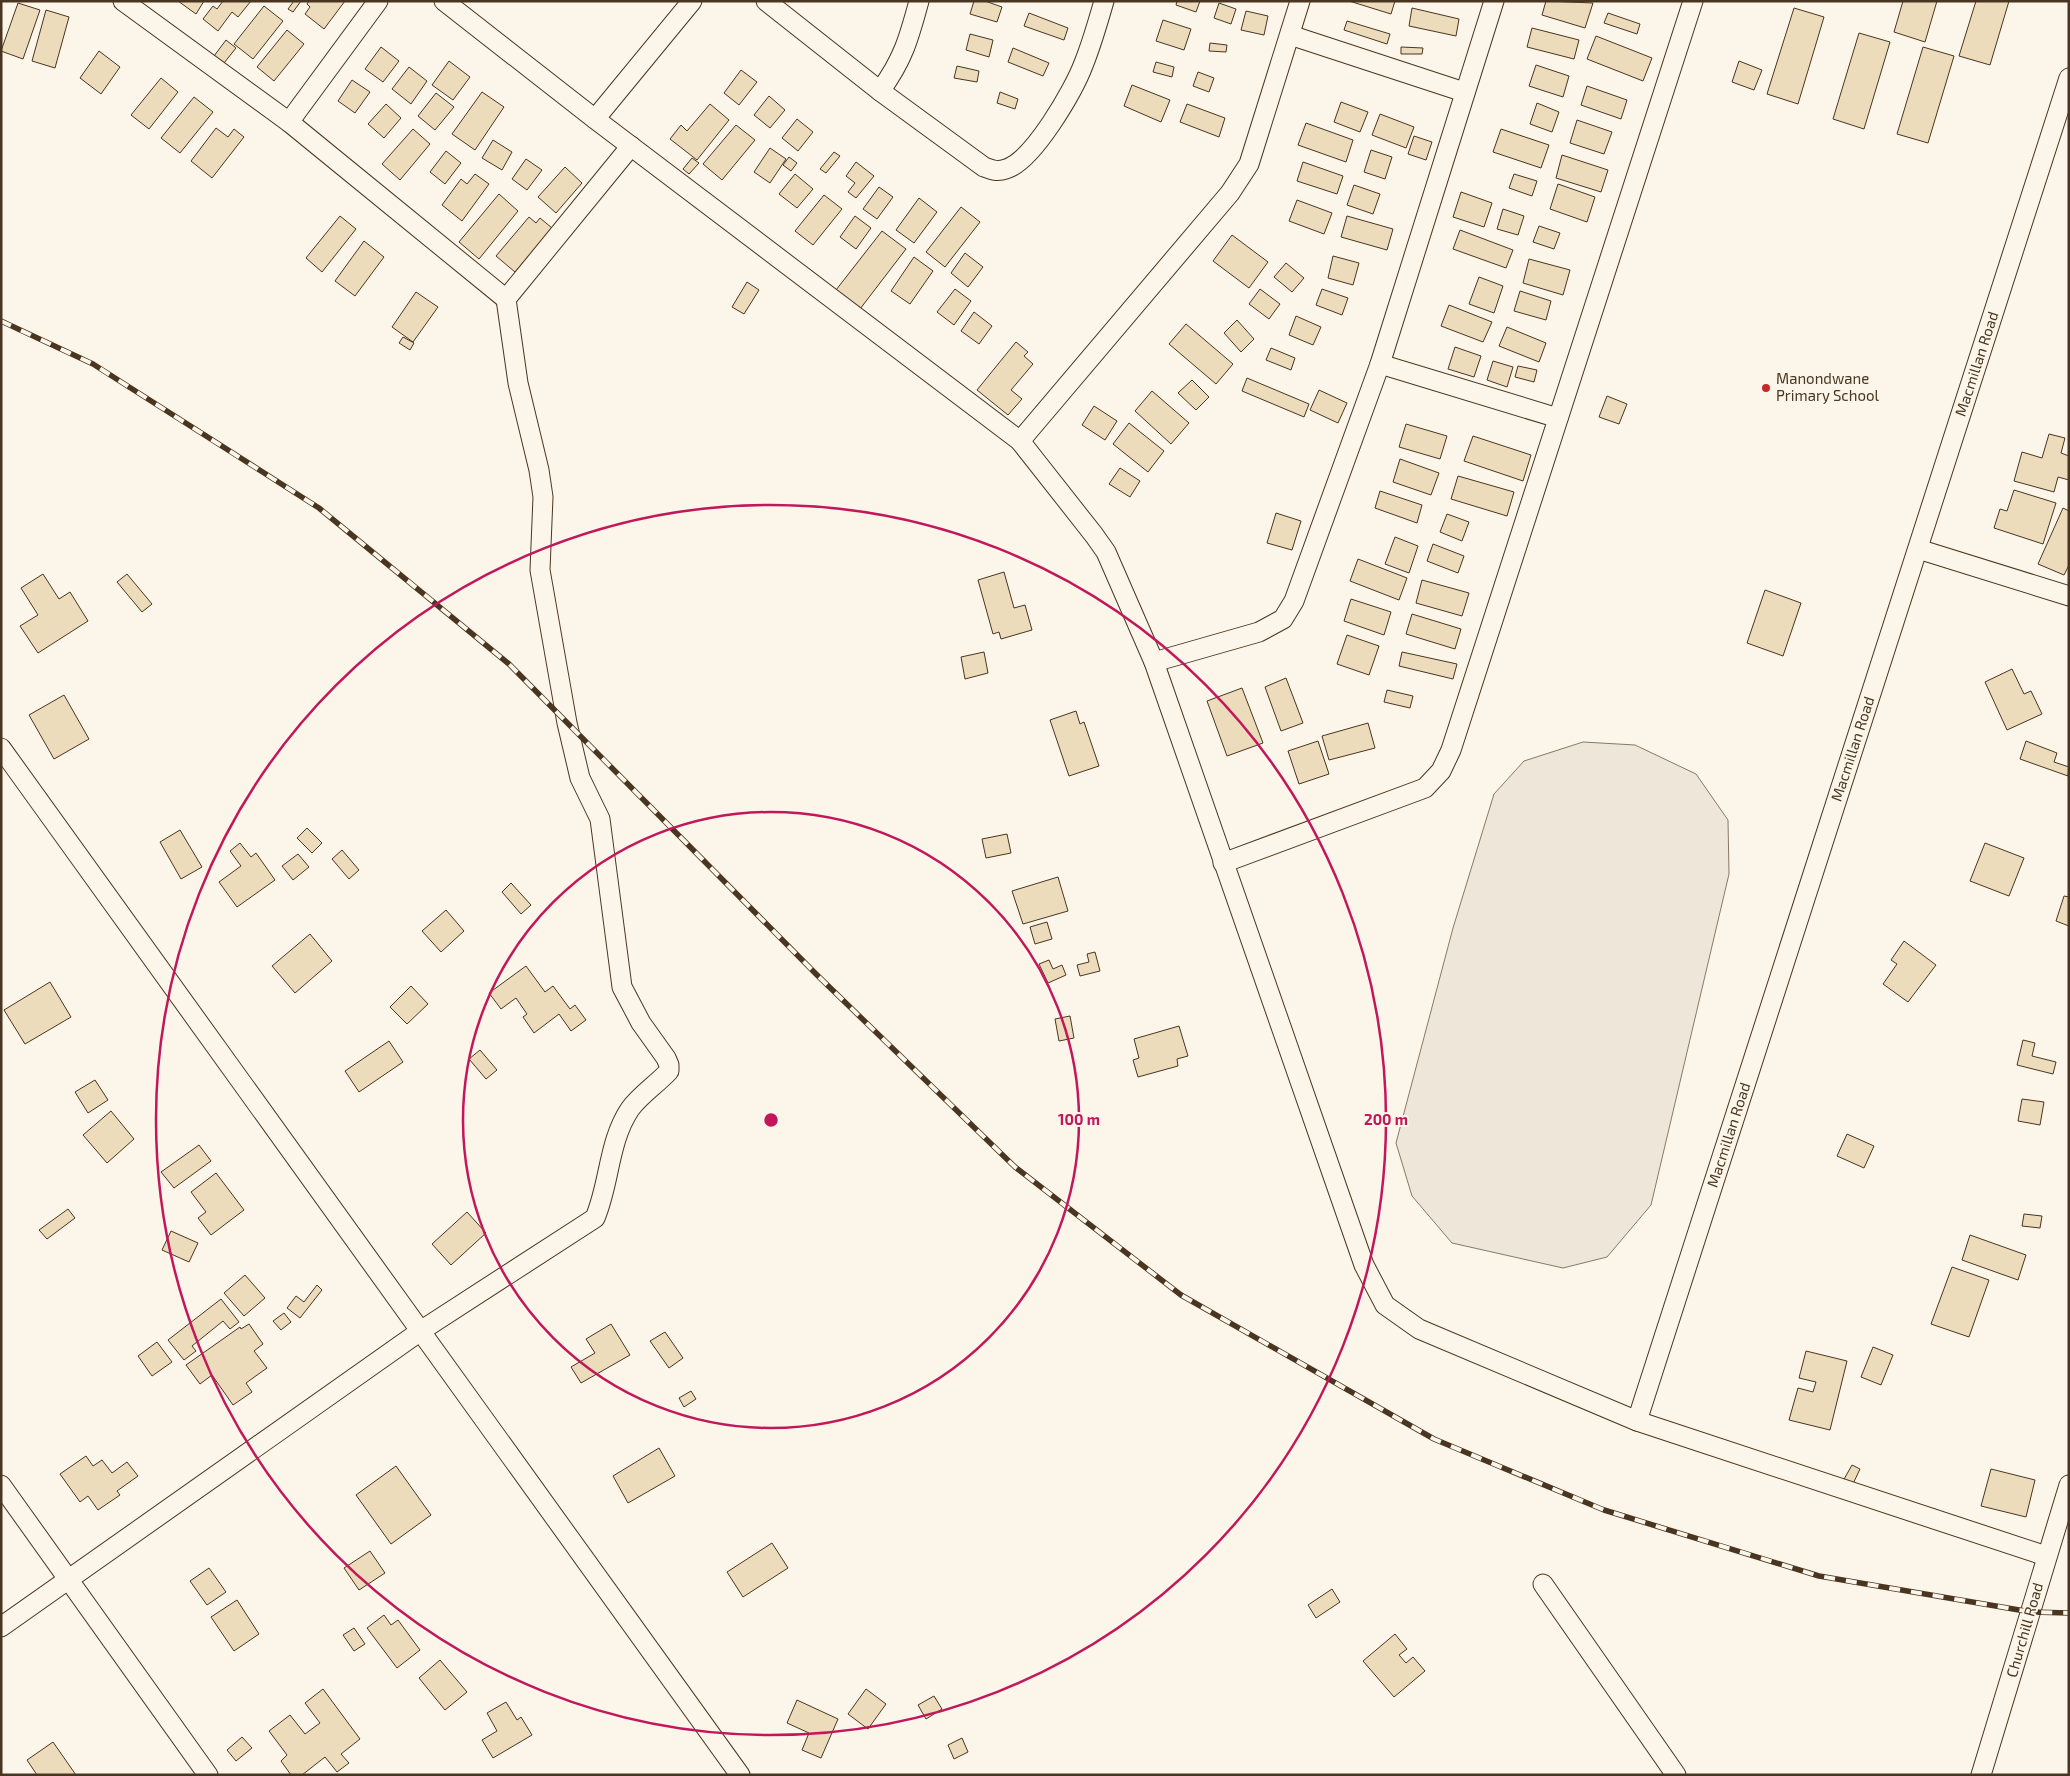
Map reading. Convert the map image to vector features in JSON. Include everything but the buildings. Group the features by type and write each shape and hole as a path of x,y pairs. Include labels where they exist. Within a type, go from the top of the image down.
{"street":[{"path":"1,1626 422,1330 595,1218 605,1191 614,1142 631,1109 669,1071 666,1058 642,1023 622,987 600,819 580,778 567,722 540,570 543,497 539,470 518,383 506,299 290,122 123,1"},
{"path":"290,122 378,1"},
{"path":"595,119 692,1"},
{"path":"766,1 880,91 984,167 996,172 1008,169 1032,149 1067,100 1084,64 1104,1"},
{"path":"880,91 895,70 904,52 919,1"},
{"path":"1020,441 1230,193 1249,164 1300,1"},
{"path":"1154,662 1259,632 1283,619 1294,602 1380,364 1494,1"},
{"path":"1223,863 1425,788 1441,771 1451,750 1693,1"},
{"path":"446,2 595,119 1020,441 1106,552 1154,662 1364,1265 1385,1305 1419,1329 1637,1421 2046,1556"},
{"path":"1290,36 1464,92"},
{"name":"Macmillan Road","path":"1637,1421 2069,78"},
{"path":"506,299 631,146"},
{"path":"1380,364 1558,418"},
{"path":"1918,549 2069,596"},
{"path":"1,748 422,1330 740,1775"},
{"path":"1,1485 70,1579 208,1775"},
{"name":"Churchill Road","path":"1981,1775 2069,1485"},
{"path":"1543,1584 1676,1775"}],"shaded area":[{"path":"1583,742 1635,745 1696,774 1728,820 1729,874 1651,1205 1607,1257 1563,1268 1452,1243 1412,1196 1396,1143 1453,928 1494,794 1524,761"}],"railway":[{"path":"1,321 93,364 319,508 509,664 817,975 1015,1167 1181,1295 1434,1439 1604,1510 1819,1576 2031,1612 2069,1613"}],"place":[{"name":"Manondwane Primary School","path":"1766,388"}]}
